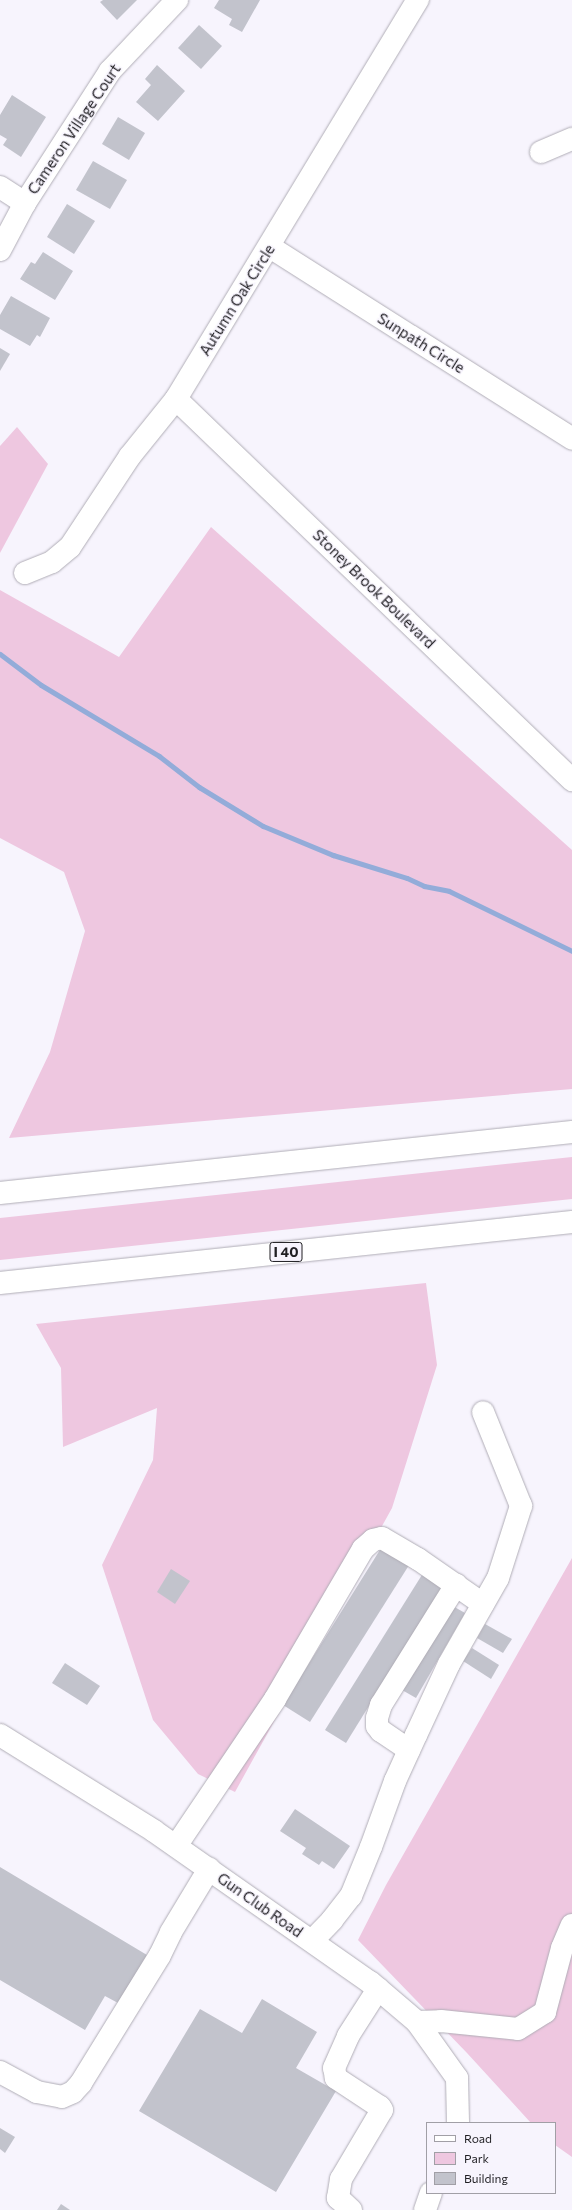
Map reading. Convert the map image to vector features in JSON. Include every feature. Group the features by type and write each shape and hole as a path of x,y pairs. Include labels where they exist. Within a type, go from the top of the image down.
{"main road":[{"name":"Cameron Village Court","path":"0,250 26,203 110,71 177,0"},
{"name":"Autumn Oak Circle","path":"25,573 52,562 70,546 130,456 176,399 270,247 418,0"},
{"path":"541,152 572,139"},
{"path":"0,187 26,203"},
{"name":"Sunpath Circle","path":"270,247 572,438"},
{"name":"Stoney Brook Boulevard","path":"176,399 572,780"},
{"path":"0,1193 572,1132"},
{"name":"I 40","path":"0,1283 572,1222"},
{"path":"312,1941 332,1920 351,1896 409,1750 449,1664 498,1578 521,1506 483,1412"},
{"path":"176,1846 275,1699 363,1549 373,1540 382,1538 418,1559 482,1604"},
{"path":"409,1750 381,1731 377,1726 377,1718 381,1705 456,1585"},
{"name":"Gun Club Road","path":"0,1735 176,1846 378,1989 417,2022 457,2078 458,2122"},
{"path":"0,2072 37,2092 62,2097 73,2092 81,2083 160,1956 171,1932 209,1870"},
{"path":"417,2022 441,2021 518,2029 545,2012 562,1948 572,1925"},
{"path":"351,2210 338,2198 340,2179 382,2110 380,2107 336,2078 334,2068 348,2036 378,1989"},
{"path":"425,2210 432,2194"}],"green space":[{"path":"17,427 48,464 0,553 0,446"},
{"path":"211,527 572,850 572,1089 9,1138 50,1052 85,931 64,872 0,838 0,590 119,657"},
{"path":"572,1157 572,1199 0,1260 0,1218"},
{"path":"426,1283 437,1365 392,1508 235,1792 198,1774 153,1720 102,1565 153,1460 157,1408 63,1447 61,1368 36,1324"},
{"path":"572,1558 572,2157 556,2146 556,2122 530,2122 467,2053 358,1940 386,1885"}],"building":[{"path":"103,0 137,0 117,20 100,2"},
{"path":"219,0 260,0 242,32 229,25 232,19 214,8"},
{"path":"199,25 222,46 201,69 178,48"},
{"path":"157,65 185,91 158,121 136,102 151,85 145,79"},
{"path":"12,95 46,117 21,157 3,145 7,139 0,135 0,115"},
{"path":"118,117 145,133 129,160 102,144"},
{"path":"93,161 127,180 110,209 76,190"},
{"path":"67,204 95,221 74,254 47,237"},
{"path":"43,252 73,271 55,300 20,279 31,262 35,264"},
{"path":"11,296 50,318 40,337 37,335 30,346 0,329 0,315"},
{"path":"0,348 10,354 0,371"},
{"path":"383,1545 411,1562 310,1722 283,1705"},
{"path":"171,1569 190,1581 175,1604 157,1592"},
{"path":"425,1570 445,1583 346,1743 325,1730"},
{"path":"451,1605 465,1613 416,1698 402,1690"},
{"path":"485,1624 512,1639 503,1653 477,1638"},
{"path":"472,1648 499,1665 491,1679 463,1661"},
{"path":"65,1663 100,1686 87,1705 52,1683"},
{"path":"295,1809 350,1846 334,1869 322,1861 319,1865 302,1854 306,1848 280,1831"},
{"path":"0,1867 147,1955 118,2003 105,1996 85,2030 0,1980"},
{"path":"262,1999 317,2032 296,2068 336,2091 276,2192 139,2111 200,2009 242,2033"},
{"path":"0,2128 15,2137 5,2153 0,2149"},
{"path":"61,2204 70,2210 57,2210"}],"waterway":[{"path":"0,654 41,685 159,756 199,787 263,826 333,855 407,878 424,886 449,891 572,951"}]}
